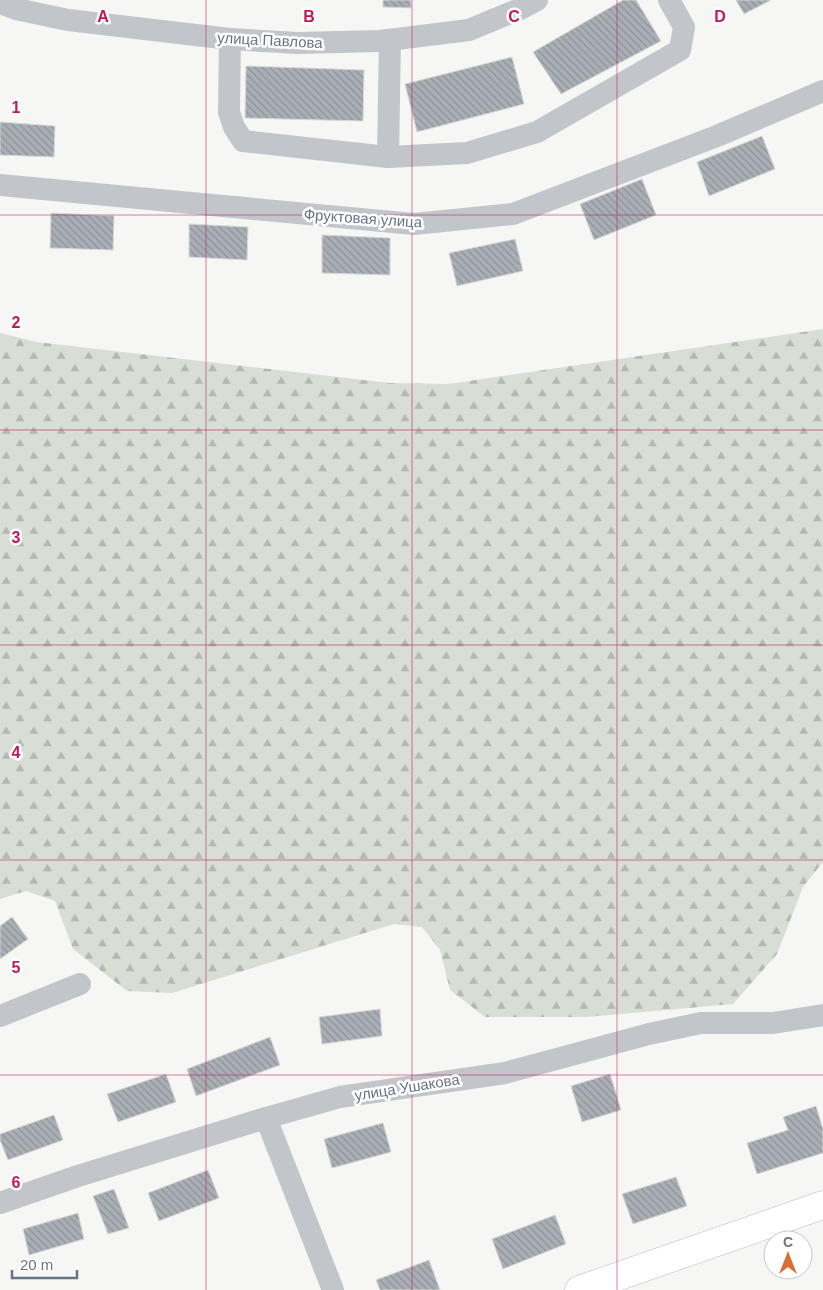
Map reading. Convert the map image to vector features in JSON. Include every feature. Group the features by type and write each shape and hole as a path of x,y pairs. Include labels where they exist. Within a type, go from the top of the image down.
{"main road":[{"path":"579,1290 823,1205"}],"street":[{"name":"улица Павлова","path":"0,3 16,9 68,20 230,39 298,44 390,40 469,30 537,0"},
{"path":"230,39 229,112 234,127 243,141 388,157 467,153 537,132 680,50 684,27 669,0"},
{"path":"388,157 390,40"},
{"name":"Фруктовая улица","path":"0,185 414,224 513,214 717,136 823,91"},
{"path":"0,1016 80,984"},
{"name":"улица Ушакова","path":"0,1203 78,1176 340,1097 505,1073 649,1034 701,1023 773,1023 823,1015"},
{"path":"266,1118 333,1290"}],"green space":[{"path":"823,329 823,862 803,887 777,954 733,1004 587,1017 485,1017 450,990 440,950 422,927 394,924 172,993 127,991 73,949 55,901 26,891 0,899 0,333 37,342 390,383 448,384"}],"building":[{"path":"383,0 411,0 411,8 383,7"},
{"path":"623,0 636,0 661,41 561,94 533,52"},
{"path":"736,0 771,0 744,14"},
{"path":"512,57 524,104 417,132 405,84"},
{"path":"246,66 364,70 363,121 245,118"},
{"path":"0,122 55,126 54,157 0,155"},
{"path":"762,136 775,169 709,196 697,162"},
{"path":"642,179 656,215 594,240 580,204"},
{"path":"51,213 114,216 113,250 50,248"},
{"path":"189,224 248,227 247,260 189,257"},
{"path":"322,235 390,238 390,275 322,273"},
{"path":"515,239 523,271 457,286 449,253"},
{"path":"12,917 28,939 0,959 0,926"},
{"path":"380,1009 382,1036 322,1044 319,1017"},
{"path":"270,1037 280,1065 196,1096 187,1069"},
{"path":"166,1074 176,1102 118,1122 107,1094"},
{"path":"610,1074 621,1110 582,1122 571,1086"},
{"path":"816,1106 823,1129 823,1153 757,1174 747,1143 788,1130 783,1117"},
{"path":"54,1115 63,1140 8,1160 0,1140 0,1134"},
{"path":"383,1123 391,1152 332,1168 324,1139"},
{"path":"208,1170 219,1198 159,1221 148,1193"},
{"path":"676,1177 687,1206 633,1224 622,1194"},
{"path":"114,1189 129,1228 108,1234 93,1196"},
{"path":"78,1213 84,1239 29,1255 23,1229"},
{"path":"555,1215 566,1244 503,1269 492,1239"},
{"path":"429,1260 440,1290 380,1290 376,1280"}]}
